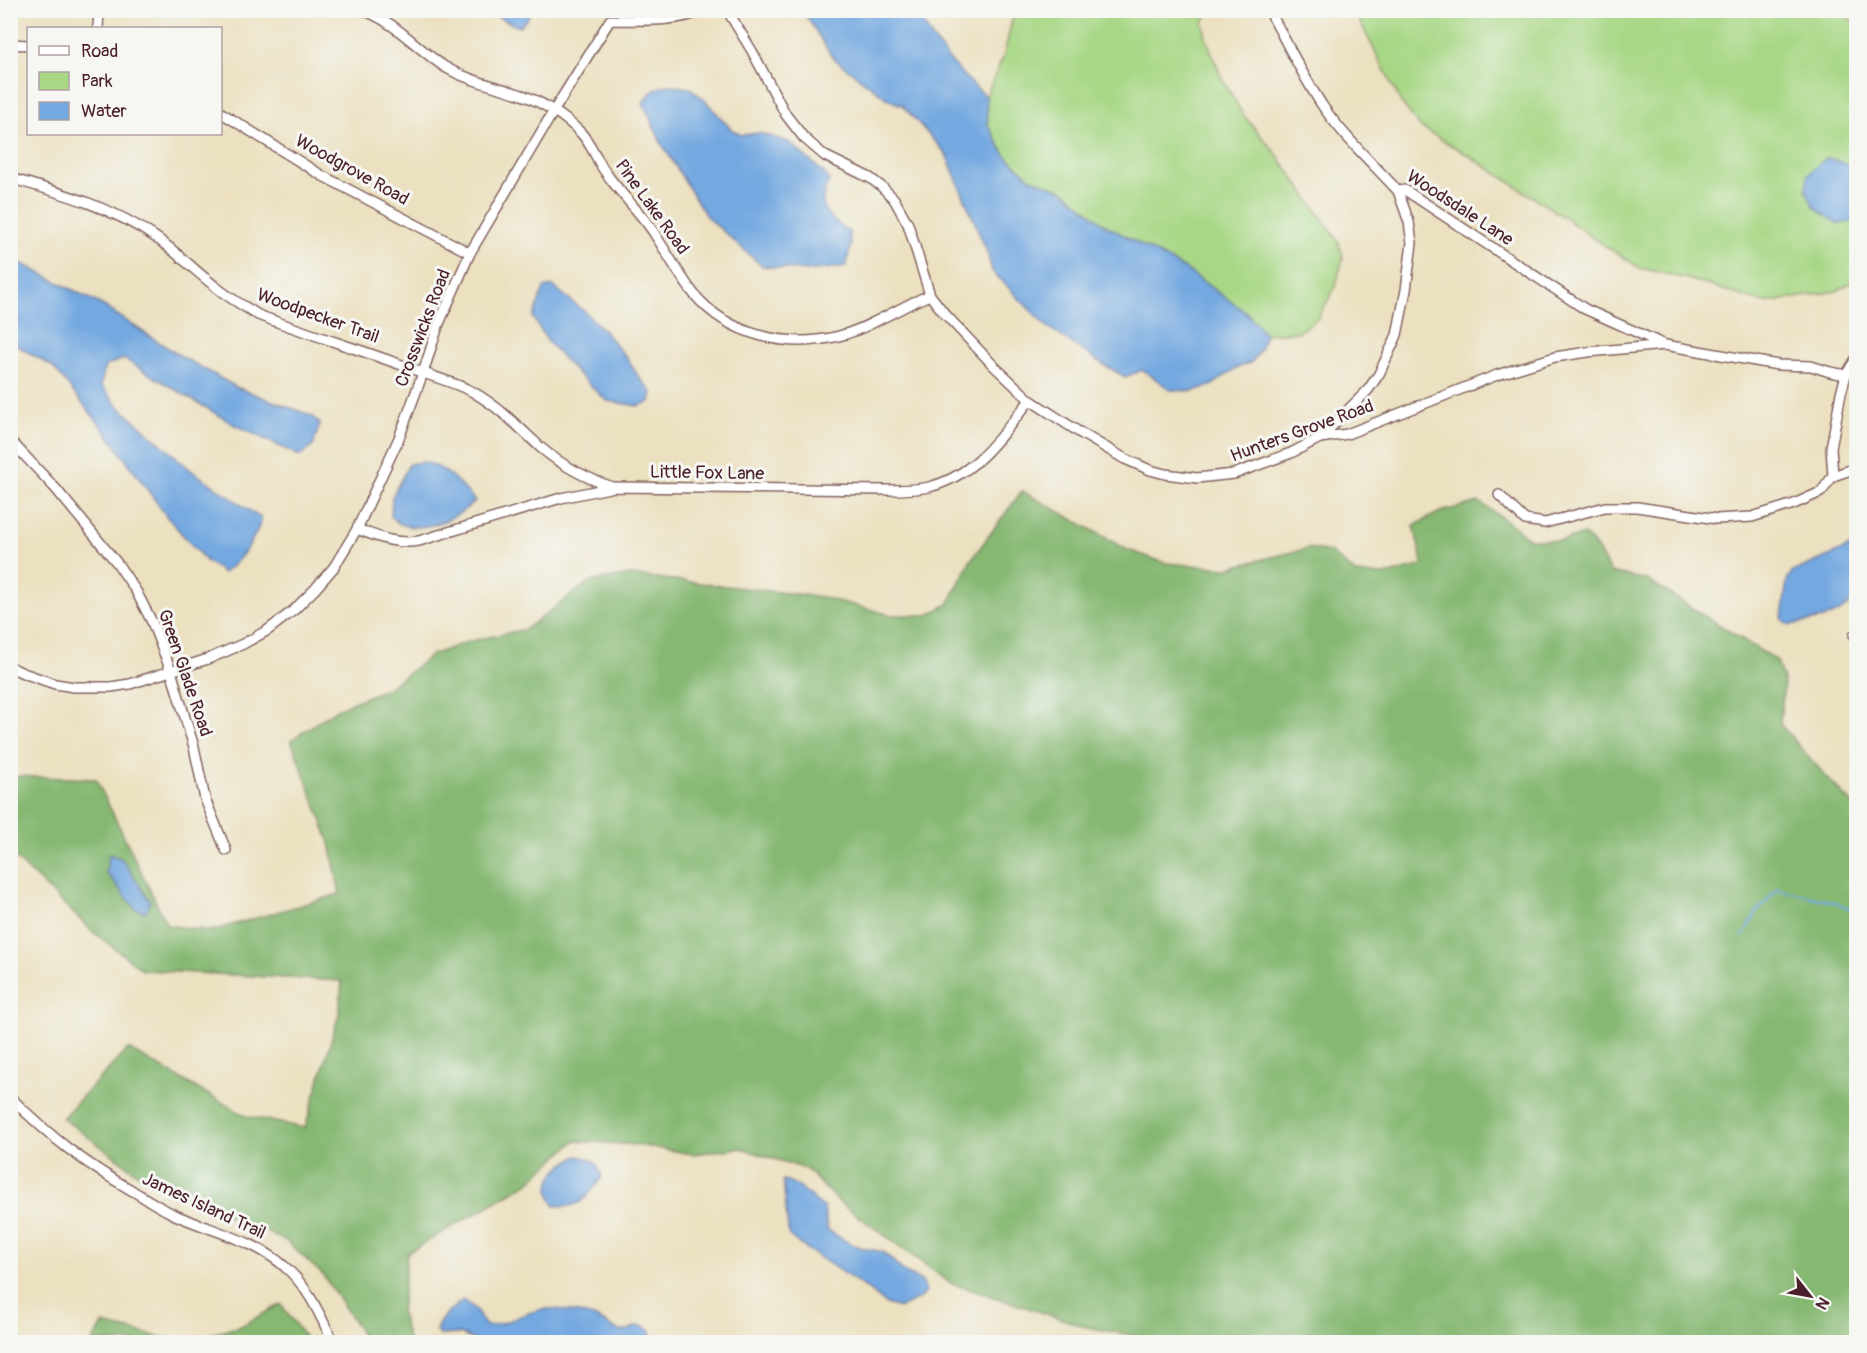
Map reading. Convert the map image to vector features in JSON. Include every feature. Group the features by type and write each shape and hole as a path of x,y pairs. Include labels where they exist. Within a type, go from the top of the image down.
{"street":[{"path":"98,27 99,10"},
{"name":"Pine Lake Road","path":"363,10 387,22 425,53 460,75 524,96 571,123 587,140 605,173 651,229 694,294 709,310 729,323 751,333 784,341 824,338 855,331 930,295"},
{"path":"605,10 610,20 675,18 695,15 704,10"},
{"name":"Hunters Grove Road","path":"727,10 786,115 804,138 825,156 870,178 882,187 901,209 908,224 930,295 944,314 1030,400 1125,459 1150,470 1197,478 1234,474 1291,453 1320,438 1347,434 1497,375 1546,360 1588,352 1665,345 1778,365 1811,366 1846,375"},
{"name":"Woodsdale Lane","path":"1269,10 1324,108 1359,151 1398,191 1405,190 1585,309 1665,345"},
{"name":"Crosswicks Road","path":"10,667 23,674 55,684 93,688 130,684 208,659 243,644 268,630 294,610 315,589 334,567 357,529 399,438 438,326 470,253 610,20"},
{"path":"10,44 27,45"},
{"name":"Woodgrove Road","path":"222,113 321,175 470,253"},
{"name":"Woodpecker Trail","path":"10,178 96,205 128,220 174,251 216,288 258,315 473,392 495,406 562,464 579,474 614,487"},
{"path":"1320,438 1368,390 1379,374 1397,335 1412,243 1409,222 1398,191"},
{"path":"1833,476 1831,448 1846,375 1857,359"},
{"name":"Little Fox Lane","path":"357,529 391,541 419,542 561,498 614,487 765,490 928,488 952,479 979,461 1030,400"},
{"name":"Green Glade Road","path":"10,440 56,489 117,562 136,591 152,622 171,671 194,747 205,799 226,850"},
{"path":"1499,495 1525,520 1545,523 1605,507 1637,507 1717,519 1752,517 1794,504 1821,492 1833,476 1857,468"},
{"name":"James Island Trail","path":"10,1097 68,1150 108,1177 170,1212 274,1257 294,1275 306,1290 333,1342"}],"green space":[{"path":"1012,11 1209,11 1203,23 1206,38 1222,79 1244,116 1275,152 1338,240 1343,258 1335,288 1318,318 1298,332 1265,334 1247,313 1185,269 1105,225 1064,191 1030,178 1005,155 988,125 986,96 1004,55 1013,16"},
{"path":"1352,11 1841,11 1856,25 1856,280 1837,291 1765,303 1688,279 1640,268 1468,155 1420,127 1401,102 1358,18"},
{"path":"1022,491 1126,549 1165,563 1227,568 1309,548 1330,552 1357,574 1386,575 1423,565 1414,526 1440,512 1479,502 1529,539 1562,541 1584,534 1597,548 1610,572 1647,580 1777,661 1784,683 1780,724 1856,807 1856,1342 1167,1342 1087,1327 950,1283 840,1203 806,1169 740,1148 693,1154 638,1145 575,1141 528,1183 407,1253 401,1314 409,1342 365,1342 323,1275 285,1240 140,1175 62,1118 128,1049 246,1116 305,1128 339,1014 342,981 143,970 93,932 11,854 10,776 96,779 167,925 211,931 340,894 330,843 291,740 337,709 388,688 432,655 467,642 526,629 589,582 630,575 822,597 891,615 928,615 948,604 971,560"},
{"path":"281,1304 308,1342 182,1342 241,1326"},
{"path":"103,1324 182,1342 92,1342"}],"water":[{"path":"486,11 531,11 519,27"},
{"path":"803,11 919,11 937,45 967,79 986,96 988,125 1005,155 1030,178 1064,191 1105,225 1185,269 1247,313 1265,334 1261,348 1252,362 1235,369 1211,386 1192,391 1171,390 1143,370 1125,377 1046,326 992,271 987,252 946,154 902,105 889,100 833,58"},
{"path":"669,85 690,88 705,100 731,129 741,135 760,133 789,142 824,173 829,180 823,197 825,210 831,218 849,232 851,246 846,266 808,271 762,266 706,216 660,141 643,102 654,90"},
{"path":"1826,158 1839,161 1856,170 1856,219 1854,221 1838,224 1814,207 1806,190 1808,174"},
{"path":"11,258 102,305 174,352 236,387 312,416 320,424 313,446 300,456 235,425 124,359 105,366 101,385 118,406 191,470 262,519 247,549 224,573 206,561 167,517 106,432 53,367 11,342"},
{"path":"553,286 604,331 652,392 650,402 638,406 607,401 548,342 533,318 544,288"},
{"path":"423,462 446,472 475,501 460,513 442,522 423,527 403,525 391,517 392,497 409,464"},
{"path":"1856,544 1856,587 1848,605 1831,616 1821,619 1791,625 1785,623 1782,618 1787,580 1792,572"},
{"path":"109,854 122,859 150,901 146,912 136,909 106,872"},
{"path":"578,1156 594,1162 602,1177 588,1196 577,1204 554,1205 549,1189 553,1175 563,1164"},
{"path":"783,1180 800,1188 824,1208 827,1229 851,1244 882,1252 907,1274 922,1281 926,1292 921,1298 900,1308 886,1304 868,1289 799,1244 790,1236 788,1229"},
{"path":"463,1300 474,1308 486,1326 541,1310 555,1309 596,1318 621,1331 640,1326 651,1331 650,1337 645,1342 479,1342 460,1334 439,1335 436,1331 440,1321"}],"waterway":[{"path":"1743,936 1757,912 1777,889 1856,910"}]}
